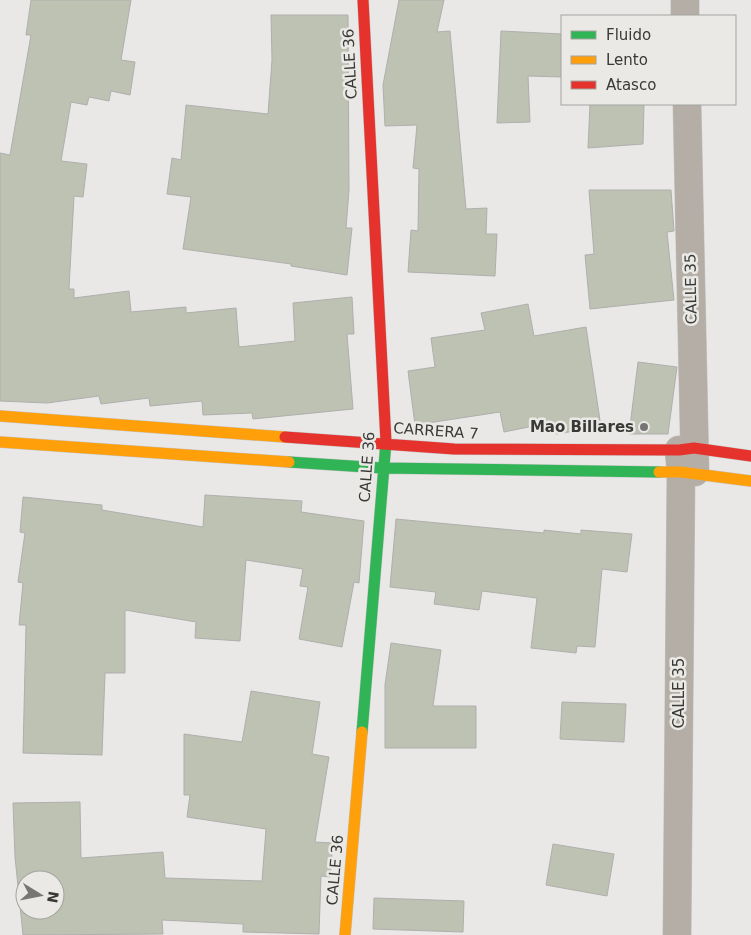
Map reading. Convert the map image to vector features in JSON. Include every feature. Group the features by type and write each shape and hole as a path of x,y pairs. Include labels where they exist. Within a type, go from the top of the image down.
{"street":[{"name":"CALLE 36","path":"345,935 382,468 386,443 363,0"},
{"path":"685,0 685,15"},
{"name":"CALLE 35","path":"677,935 688,461 687,105"},
{"name":"CARRERA 7","path":"0,416 386,443 454,450 688,461 751,481"},
{"name":"CARRERA 7","path":"0,442 382,468 688,461 751,456"}],"building":[{"path":"31,0 131,0 121,60 135,62 130,95 111,91 109,101 89,97 87,105 71,102 61,161 87,164 83,197 74,196 69,289 74,289 74,298 129,291 131,312 186,307 186,313 236,308 239,347 295,341 293,303 352,297 354,334 347,334 353,409 253,419 252,413 203,415 202,401 150,406 149,398 101,404 99,396 47,403 0,401 0,153 10,155 31,35 26,35"},
{"path":"399,0 444,0 437,32 450,31 466,209 487,208 486,234 497,234 495,276 408,272 411,230 418,231 419,169 413,168 417,125 385,126 383,85"},
{"path":"271,15 348,15 349,190 346,228 352,228 347,275 291,266 291,264 183,249 191,197 167,194 172,158 181,160 186,105 268,114 272,60"},
{"path":"501,31 561,34 561,77 528,76 530,122 497,123"},
{"path":"590,105 644,105 643,144 588,148"},
{"path":"589,190 671,190 674,231 667,232 674,300 590,309 585,255 594,254"},
{"path":"528,304 534,336 586,327 601,427 556,434 554,422 504,432 500,412 415,425 408,371 435,367 431,338 485,330 481,313"},
{"path":"638,362 677,367 668,434 629,434"},
{"path":"205,495 302,501 301,512 364,521 359,583 354,582 342,647 299,639 308,587 300,586 303,569 246,560 240,641 195,638 196,622 125,610 125,673 105,673 102,755 23,753 26,625 19,625 23,583 18,582 25,533 20,532 23,497 102,505 102,510 203,527"},
{"path":"396,519 544,533 544,530 581,534 581,530 632,534 627,572 602,569 595,647 577,646 576,653 531,648 537,598 482,591 479,610 434,604 436,592 390,587"},
{"path":"391,643 441,650 433,706 476,706 476,748 385,748 385,685"},
{"path":"251,691 320,702 312,754 329,757 315,842 333,843 330,877 321,876 319,934 243,932 243,924 162,920 163,934 23,935 21,920 65,920 65,870 16,870 13,803 80,802 81,858 163,852 165,878 262,881 266,829 187,817 190,795 184,795 184,734 242,742"},
{"path":"562,702 626,704 624,742 560,739"},
{"path":"553,844 614,854 607,896 546,885"},
{"path":"374,898 464,901 463,932 373,929"}],"traffic: fast":[{"path":"362,732 386,442"},
{"path":"289,462 382,468 659,472"}],"traffic: slow":[{"path":"0,416 285,437"},
{"path":"0,442 289,462"},
{"path":"659,472 681,472 751,481"},
{"path":"345,935 362,732"}],"traffic: jam":[{"path":"363,0 386,442"},
{"path":"285,437 454,449 679,450 694,448 751,456"}],"place":[{"name":"Mao Billares","path":"644,427"}]}
